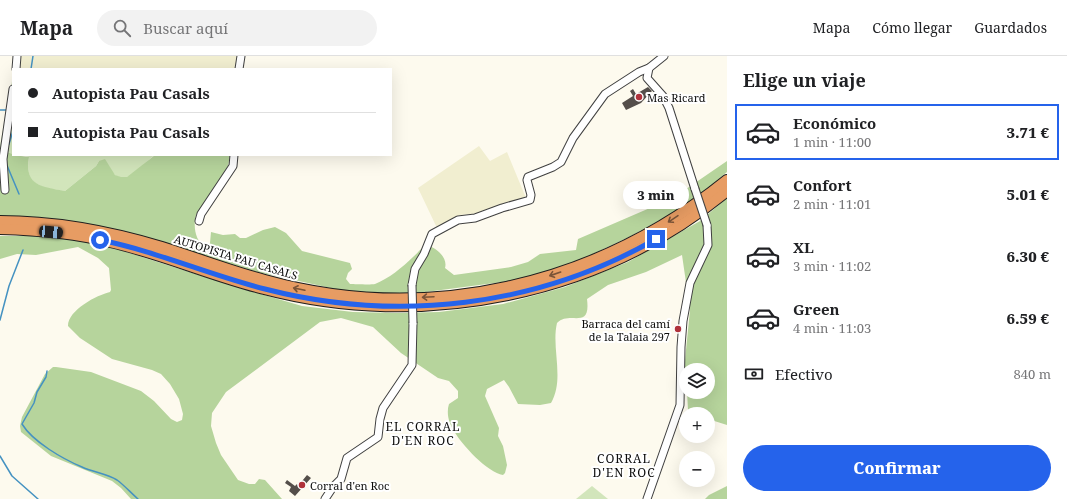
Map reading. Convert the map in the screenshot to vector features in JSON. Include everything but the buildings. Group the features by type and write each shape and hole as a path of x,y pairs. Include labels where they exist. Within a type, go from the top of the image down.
{"highway":[{"name":"AUTOPISTA PAU CASALS","path":"0,220 68,225 111,233 163,247 264,280 322,293 392,299 446,297 489,291 517,285 544,278 597,259 635,242 669,222 727,180"},
{"name":"AUTOPISTA PAU CASALS","path":"0,230 64,234 112,242 160,255 232,280 292,296 367,306 442,306 518,294 544,287 596,269 634,252 670,231 727,191"}],"street":[{"path":"16,68 17,56"},
{"path":"239,68 241,56"},
{"path":"325,499 333,486 340,479 347,458 378,437 383,408 412,365 412,285 414,269 424,254 432,234 458,220 475,218 530,200 531,195 527,180 528,177 553,167 561,162 573,138 605,94 639,72 649,68 664,56"},
{"path":"647,499 680,405 681,347 684,316 690,283 708,245 707,225 669,108 663,96 646,78 649,68"},
{"path":"5,190 3,159 12,96"},
{"path":"199,221 201,214 233,166 234,156"}],"shaded area":[{"path":"21,56 238,56 236,68 19,68"},
{"path":"479,146 490,161 507,152 526,198 481,213 460,215 437,228 418,188"}],"green space":[{"path":"12,81 12,154 4,151 0,153 0,145"},
{"path":"4,151 12,154 12,156 29,157 29,174 36,183 49,188 65,191 96,166 99,161 105,159 115,175 127,177 154,156 230,156 228,166 196,215 195,229 197,238 202,245 206,247 210,243 211,232 223,235 235,234 240,238 246,238 263,230 275,227 286,233 302,251 350,263 352,269 348,273 346,279 350,284 375,284 400,269 421,249 428,246 441,254 446,264 445,268 454,275 511,267 528,262 540,254 576,250 578,239 673,198 727,161 727,172 701,194 680,209 629,237 576,262 518,280 418,293 354,293 257,272 124,231 49,218 0,216 0,185 2,182 0,153"},
{"path":"26,156 154,156 131,175 121,178 113,173 109,166 99,161 96,166 65,191 42,187 36,184 29,174 29,157"},
{"path":"727,198 727,425 715,421 715,407 688,407 687,399 715,399 715,363 685,363 690,310 682,255 646,272 608,285 587,299 586,314 583,317 568,318 557,323 557,384 551,403 540,405 518,404 504,380 487,389 485,396 499,428 498,436 503,446 507,465 503,475 483,464 462,443 452,428 448,418 448,407 449,404 458,398 458,391 449,381 438,378 401,353 373,327 341,318 320,322 226,392 212,413 211,426 216,443 221,455 238,480 249,484 255,484 259,479 265,480 282,499 131,499 112,481 51,456 21,432 20,426 22,417 45,374 53,367 91,372 141,391 154,401 171,419 177,422 182,420 183,414 179,399 170,384 161,374 112,359 80,338 68,326 69,320 73,314 84,304 98,296 110,292 109,268 98,258 78,247 36,255 17,254 0,259 0,236 41,236 75,239 120,250 302,306 353,312 398,313 439,312 503,304 565,287 628,262 700,221"},
{"path":"592,486 608,499 576,499"},
{"path":"727,486 727,499 705,499 709,495"}],"waterway":[{"path":"31,68 33,56"},
{"path":"0,110 8,110"},
{"path":"9,144 12,134"},
{"path":"6,163 19,194"},
{"path":"0,320 9,286 23,250"},
{"path":"47,371 46,377 37,392 34,403 22,424 33,437 58,455 74,464 117,480 138,499"},
{"path":"0,456 12,476 38,499"}],"place":[{"name":"Mas Ricard","path":"639,97"},
{"name":"Barraca del camí de la Talaia 297","path":"678,329"},
{"name":"Corral d'en Roc","path":"302,485"}],"district":[{"name":"EL CORRAL D'EN ROC","path":"423,433"},
{"name":"CORRAL D'EN ROC","path":"624,465"}],"route":[{"path":"100,240 160,255 232,280 292,296 342,304 391,307 442,306 518,294 544,287 596,269 634,252 656,239"}]}
